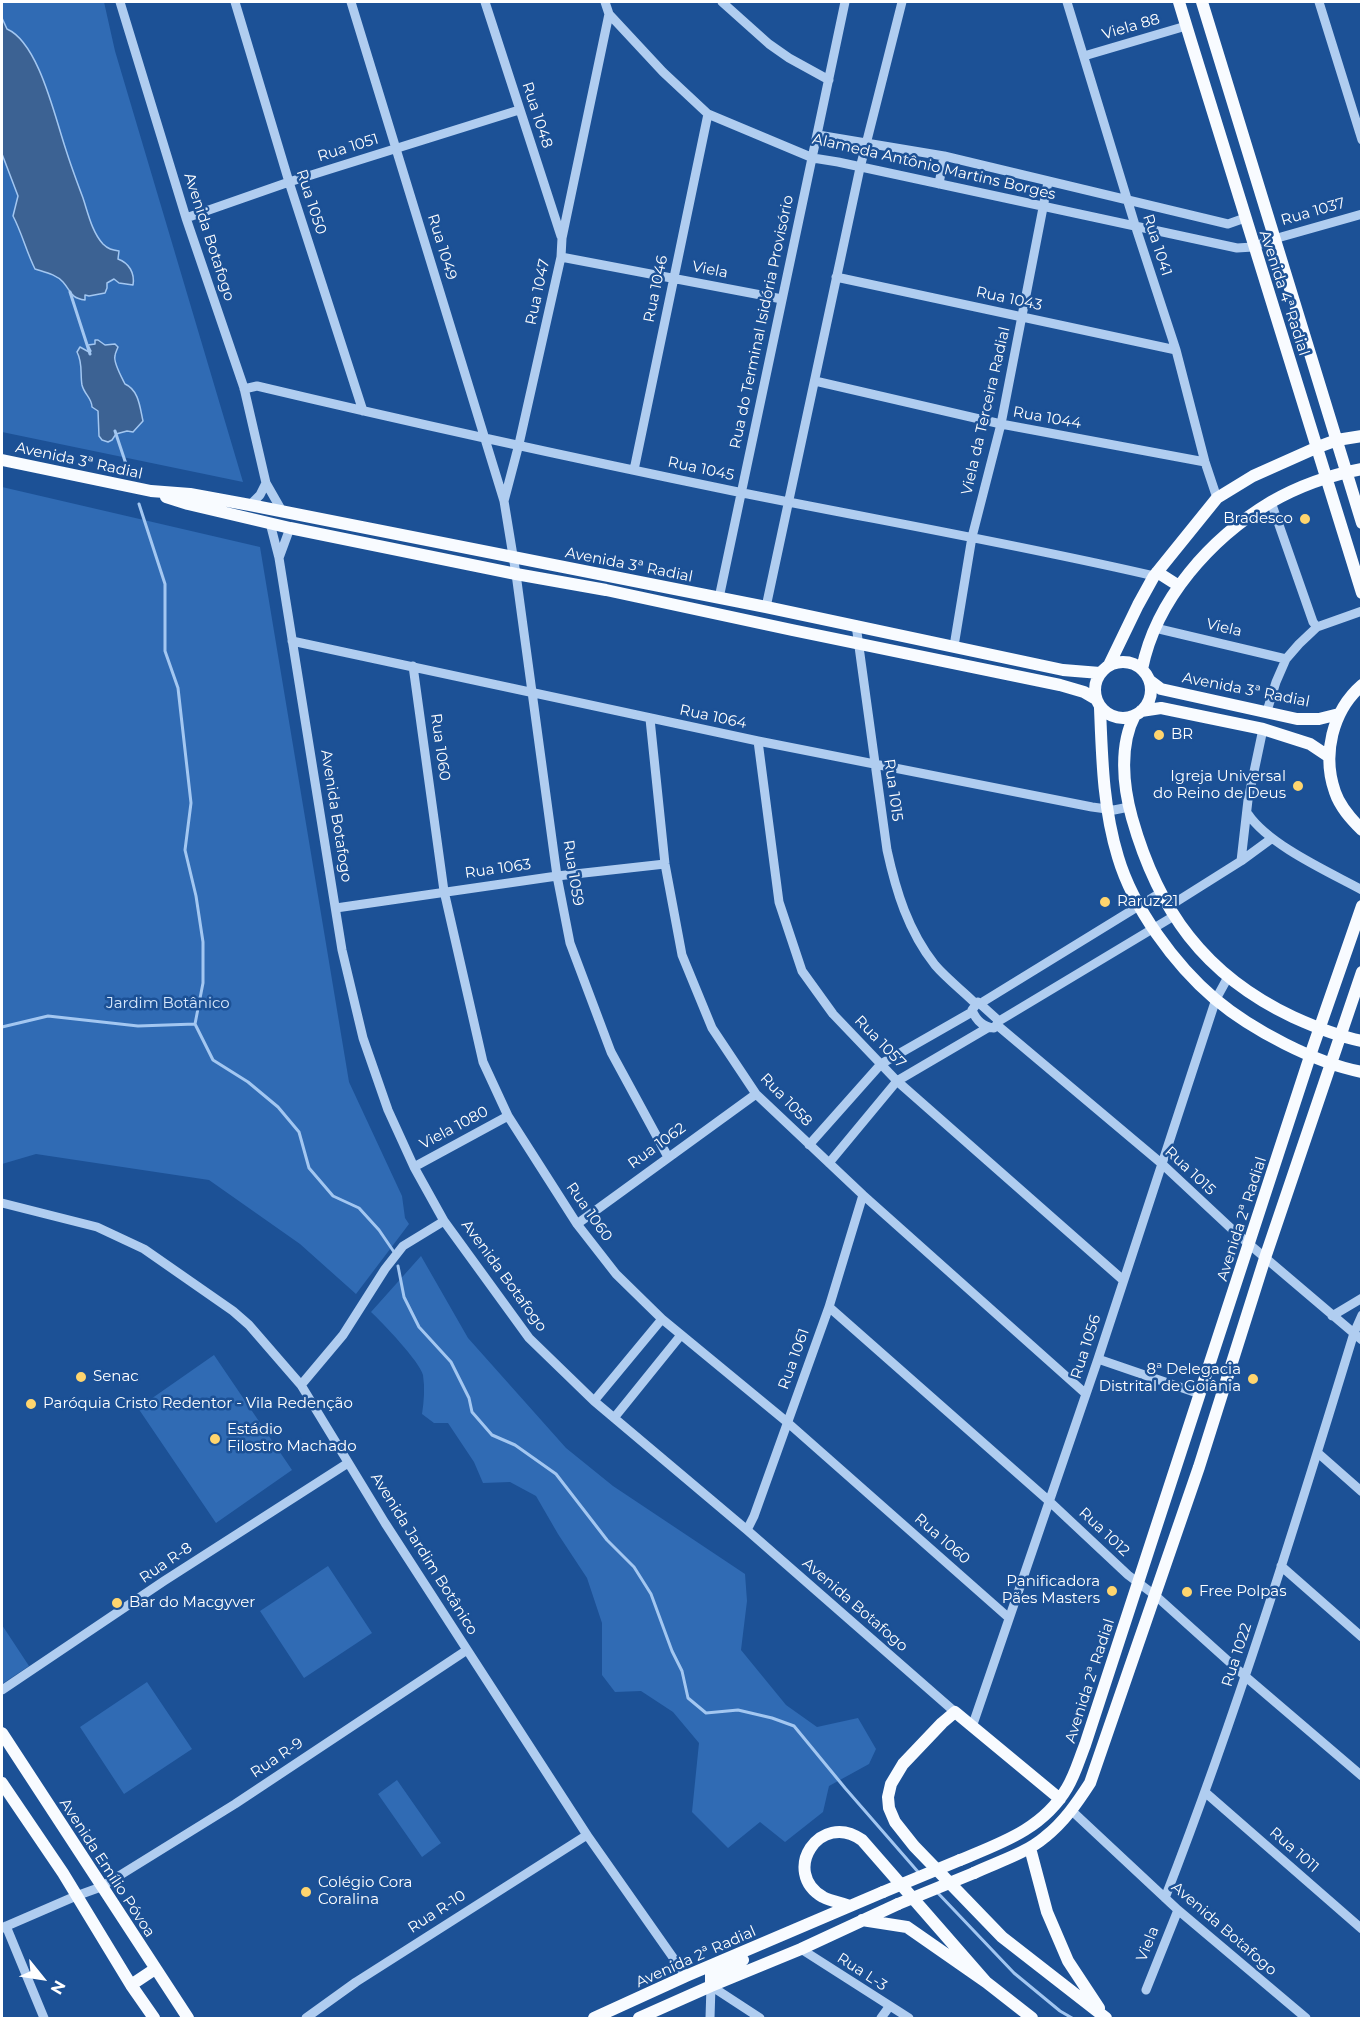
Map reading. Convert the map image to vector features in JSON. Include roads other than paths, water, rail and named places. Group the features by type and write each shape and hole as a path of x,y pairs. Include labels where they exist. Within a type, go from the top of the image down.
{"main road":[{"name":"Avenida 4ª Radial","path":"1179,2 1362,593"},
{"name":"Avenida 4ª Radial","path":"1202,2 1362,523"},
{"path":"1362,436 1337,440 1318,447 1253,476 1216,498 1155,574 1096,681 1094,690 1098,703 1106,810 1118,858 1128,883 1154,928 1173,955 1215,999 1265,1032 1311,1056 1330,1064 1362,1072"},
{"name":"Avenida 3ª Radial","path":"2,460 151,491 190,494 250,504 856,625 1064,670 1084,673 1104,669"},
{"path":"1142,669 1155,628 1179,586 1204,556 1232,530 1271,502 1327,478 1362,469"},
{"name":"Avenida 3ª Radial","path":"151,491 188,504 290,528 606,590 1060,685 1084,692 1098,703"},
{"path":"1155,574 1179,586"},
{"path":"606,590 636,591 711,606 719,598"},
{"path":"766,607 769,619 792,630"},
{"path":"1104,669 1116,662 1127,662 1142,669 1149,680 1150,697 1127,732 1125,771 1129,807 1141,850 1160,893 1171,911 1196,945 1228,977 1253,995 1280,1011 1320,1029 1362,1041"},
{"name":"Avenida 3ª Radial","path":"1149,680 1161,689 1297,718 1319,719 1339,714"},
{"path":"1362,685 1354,692 1339,714 1331,736 1328,756 1335,792 1348,816 1362,830"},
{"path":"1098,703 1105,712 1117,718 1161,708 1263,729 1310,744 1328,756"},
{"name":"Avenida 2ª Radial","path":"594,2019 686,1976 1013,1838 1039,1822 1060,1799 1085,1745 1362,906"},
{"path":"639,2019 1030,1848 1045,1838 1072,1810 1090,1783 1156,1596 1265,1258 1362,972"},
{"path":"1128,1612 1156,1596"},
{"path":"955,1712 903,1764 891,1784 888,1797 889,1808 895,1822 914,1846 1002,1937 1106,2018"},
{"name":"Avenida Botafogo","path":"955,1712 1060,1799"},
{"name":"Avenida Emílio Póvoa","path":"2,1733 188,2019"},
{"path":"2,1782 154,2019"},
{"path":"850,1906 824,1898 810,1887 804,1871 809,1849 819,1838 831,1832 851,1833 862,1840 987,1982"},
{"path":"1030,1848 1047,1912 1068,1961 1106,2018"},
{"path":"862,1920 907,1927 987,1982 1032,2019"},
{"path":"711,1986 711,1975 743,1961 747,1951"},
{"path":"131,1985 155,1969"}],"street":[{"name":"Avenida Botafogo","path":"120,2 186,218 244,389 266,483 282,511"},
{"name":"Rua 1050","path":"235,2 289,182 363,411"},
{"name":"Rua 1049","path":"351,2 504,501"},
{"name":"Rua 1048","path":"485,2 562,238"},
{"name":"Alameda Antônio Martins Borges","path":"605,2 609,14 663,72 708,114 813,158 1237,248 1253,247 1274,239"},
{"path":"722,2 769,44 829,80"},
{"name":"Rua do Terminal Isidória Provisório","path":"719,598 845,2"},
{"path":"766,607 836,277 902,2"},
{"name":"Rua 1041","path":"1067,2 1176,350 1216,498"},
{"path":"1319,2 1362,140"},
{"name":"Rua 1047","path":"516,574 504,501 561,256 562,238 609,14"},
{"name":"Viela 88","path":"1084,56 1186,26"},
{"name":"Rua 1051","path":"186,218 289,182 519,110"},
{"name":"Rua 1046","path":"634,470 708,114"},
{"name":"Alameda Antônio Martins Borges","path":"818,135 944,156 1228,224 1245,218"},
{"path":"939,184 944,156"},
{"name":"Viela da Terceira Radial","path":"954,646 972,537 1001,424 1048,182"},
{"name":"Rua 1037","path":"1274,239 1362,214"},
{"name":"Viela","path":"561,256 782,299"},
{"name":"Rua 1043","path":"836,277 1176,350"},
{"name":"Rua 1044","path":"815,381 1001,424 1205,462"},
{"name":"Rua 1045","path":"244,389 257,386 634,470 1155,574"},
{"path":"250,504 260,495 266,483"},
{"path":"1271,502 1313,622 1317,627"},
{"name":"Avenida Botafogo","path":"270,523 279,558 342,950 363,1038 388,1110 414,1167 444,1221 530,1338 594,1401 747,1530 955,1712"},
{"name":"Avenida Botafogo","path":"279,558 290,528"},
{"name":"Rua 1059","path":"516,574 556,876 570,943 611,1052 668,1157"},
{"path":"1267,711 1286,659 1317,627 1362,610"},
{"name":"Rua 1015","path":"856,625 886,850 903,910 919,941 936,966 976,1006"},
{"name":"Viela","path":"1155,628 1286,659"},
{"name":"Rua 1064","path":"292,641 758,741 1106,810 1129,807"},
{"name":"Rua 1060","path":"413,666 444,891 483,1062 508,1116 577,1224 616,1274 662,1319 787,1422 1009,1618"},
{"name":"Rua 1058","path":"650,719 665,864 682,956 712,1028 756,1094 863,1195 1086,1394"},
{"path":"1241,861 1248,800 1263,729"},
{"name":"Rua 1057","path":"758,741 779,902 802,971 832,1014 897,1081 1123,1280"},
{"path":"1248,814 1256,826 1271,839 1362,890"},
{"path":"829,1163 897,1081 1154,928 1171,911 1271,839"},
{"name":"Rua 1063","path":"336,908 556,876 665,864"},
{"path":"809,1145 880,1064 1160,893"},
{"name":"Rua 1056","path":"972,1727 1098,1359 1215,999 1228,977"},
{"path":"976,1006 977,1021 995,1024"},
{"path":"976,1006 995,1024"},
{"name":"Rua 1015","path":"995,1024 1161,1163 1250,1245 1358,1337"},
{"name":"Rua 1062","path":"577,1224 756,1094"},
{"name":"Viela 1080","path":"414,1167 508,1116"},
{"name":"Rua 1061","path":"747,1530 829,1307 863,1195"},
{"name":"Avenida Jardim Botânico","path":"2,1203 97,1227 144,1249 233,1311 249,1325 301,1385 348,1463 587,1835 686,1976"},
{"path":"301,1385 343,1335 385,1269 403,1246 444,1221"},
{"path":"1332,1316 1362,1298"},
{"name":"Rua 1012","path":"829,1307 1138,1582 1362,1776"},
{"name":"Rua 1022","path":"1165,1898 1206,1793 1246,1677 1358,1337 1362,1315"},
{"path":"594,1401 662,1319"},
{"path":"614,1418 681,1335"},
{"path":"1098,1359 1200,1394"},
{"path":"1318,1453 1362,1492"},
{"name":"Rua R-8","path":"2,1690 164,1581 348,1463"},
{"path":"1281,1566 1362,1637"},
{"name":"Rua R-9","path":"4,1927 101,1887 235,1804 467,1650"},
{"name":"Rua 1011","path":"1206,1793 1362,1929"},
{"name":"Avenida Botafogo","path":"1072,1810 1178,1910 1306,2019"},
{"name":"Rua R-10","path":"306,2019 385,1963 587,1835"},
{"name":"Viela","path":"1146,1990 1178,1910"},
{"path":"4,1927 44,2019"},
{"name":"Rua L-3","path":"801,1949 909,2019"},
{"path":"710,2019 711,1986"},
{"path":"711,1986 760,2019"},
{"path":"881,2019 889,2007"}],"waterway":[{"path":"70,292 90,354"},
{"path":"115,431 127,467"},
{"path":"139,504 165,584 165,651 178,688 191,803 185,850 196,896 203,942 203,983 195,1024 213,1060 248,1082 278,1107 299,1132 309,1168 333,1196 359,1208 379,1230 394,1252"},
{"path":"2,1027 48,1016 138,1026 195,1024"},
{"path":"398,1266 404,1297 419,1327 451,1362 469,1398 472,1412 492,1435 515,1445 556,1474 607,1540 634,1567 651,1594 672,1651 682,1671 688,1698 706,1713 738,1710 794,1726 919,1873"},
{"path":"936,1891 1014,1973 1060,2011 1072,2018"}],"place":[{"name":"Bradesco","path":"1305,519"},
{"name":"BR","path":"1159,735"},
{"name":"Igreja Universal do Reino de Deus","path":"1298,786"},
{"name":"Raruz 21","path":"1105,902"},
{"name":"Senac","path":"81,1377"},
{"name":"8ª Delegacia Distrital de Goiânia","path":"1253,1379"},
{"name":"Paróquia Cristo Redentor - Vila Redenção","path":"31,1404"},
{"name":"Estádio Filostro Machado","path":"215,1439"},
{"name":"Panificadora Pães Masters","path":"1112,1591"},
{"name":"Free Polpas","path":"1187,1592"},
{"name":"Bar do Macgyver","path":"117,1603"},
{"name":"Colégio Cora Coralina","path":"306,1892"}],"park label":[{"name":"Jardim Botânico","path":"168,1004"}]}
